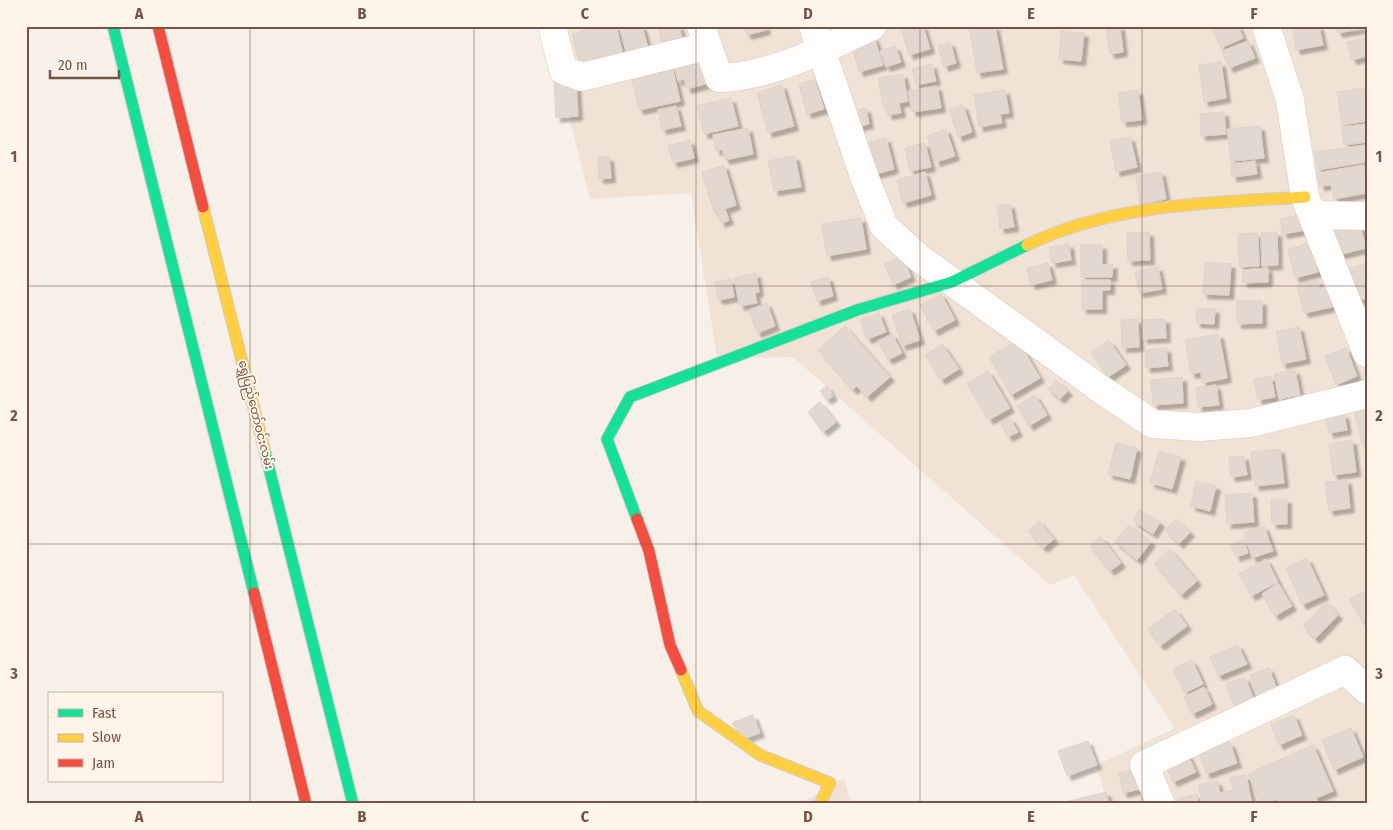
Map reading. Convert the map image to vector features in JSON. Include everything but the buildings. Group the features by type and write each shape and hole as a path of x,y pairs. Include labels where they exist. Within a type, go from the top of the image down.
{"main road":[{"path":"113,26 306,804"},
{"name":"ရွှေပြည်တော်ဝင်းလမ်း","path":"158,26 354,804"},
{"path":"820,804 830,783 760,755 698,711 670,645 649,551 607,439 630,397 857,310 952,282 1042,238 1117,214 1165,206 1224,204 1308,206"}],"street":[{"path":"552,26 563,70 582,77 704,36 719,78 738,77 761,72 817,38 872,26"},
{"path":"1266,26 1290,100 1308,206 1367,353"},
{"path":"817,38 864,176 884,226 919,258 1099,388 1153,424 1199,427 1251,423 1367,394"},
{"path":"1308,206 1367,216"},
{"path":"1161,804 1144,766 1345,670 1367,690"}],"shaded area":[{"path":"546,26 1367,26 1367,804 1107,804 1097,765 1175,728 1074,575 1050,585 793,357 717,358 691,193 590,199"},
{"path":"844,778 851,804 799,804"}],"traffic: fast":[{"path":"113,26 254,593"},
{"path":"637,519 607,439 630,397 857,310 952,282 1027,245"},
{"path":"265,452 353,804"}],"traffic: slow":[{"path":"1027,245 1060,231 1128,213 1199,204 1305,197"},
{"path":"203,207 265,452"},
{"path":"681,670 698,711 760,755 830,783 820,804"}],"traffic: jam":[{"path":"158,26 203,207"},
{"path":"637,519 649,551 670,645 681,670"},
{"path":"254,593 306,804"}]}
